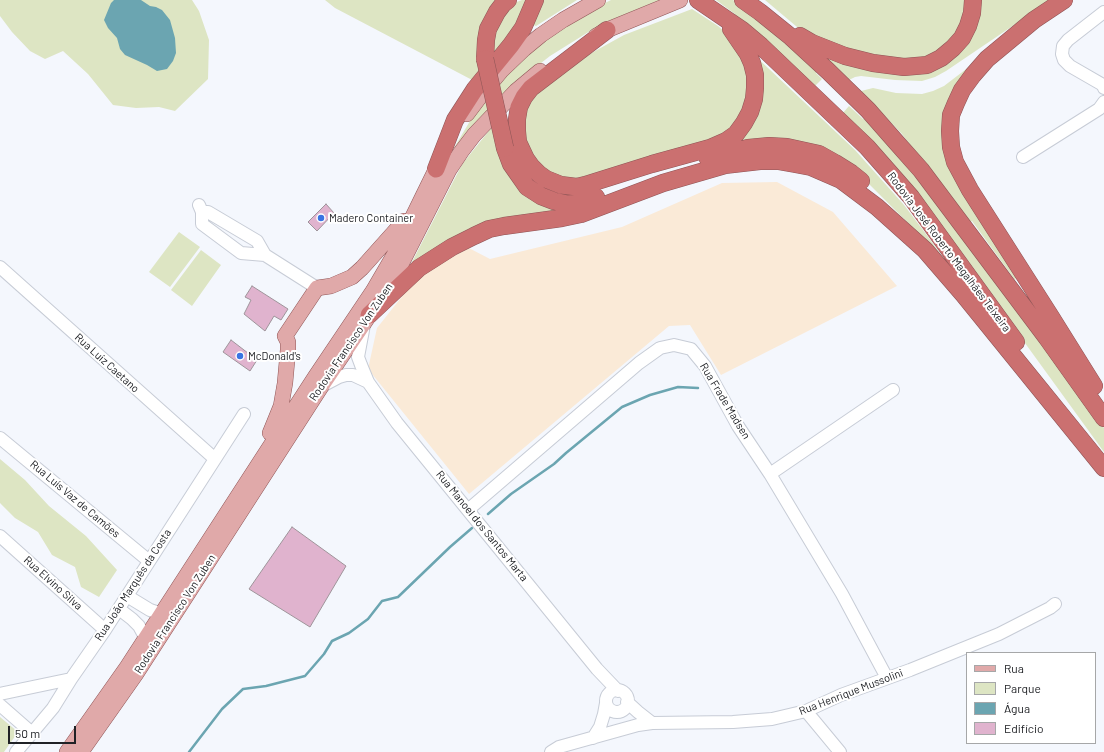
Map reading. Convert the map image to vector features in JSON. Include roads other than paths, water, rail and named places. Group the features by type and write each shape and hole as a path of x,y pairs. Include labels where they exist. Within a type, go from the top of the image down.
{"highway":[{"path":"508,0 497,12 488,29 485,59 505,148 511,164 527,187 541,196 554,201 566,204 582,203 644,178 726,153 748,148 769,146 788,147 819,154 851,173 898,217 964,294 1104,468"},
{"path":"436,169 455,120 475,89 523,28 535,0"},
{"name":"Rodovia José Roberto Magalhães Teixeira","path":"698,0 742,30 761,46 867,147 911,197 1104,463"},
{"path":"752,6 812,43 825,49 844,56 873,63 904,67 927,65 941,58 953,48 962,38 968,26 972,13 973,0"},
{"path":"1064,0 1034,20 987,59 973,75 962,90 951,115 951,147 955,162 970,190 1104,404"},
{"path":"752,6 791,37 828,71 868,110 921,170 1047,338 1104,418"},
{"path":"608,30 531,88 524,97 519,108 516,131 518,142 526,159 539,174 546,179 561,185 585,185 710,148 726,141 736,134 750,112 754,99 755,75 748,54 723,17"},
{"path":"367,319 419,268 452,247 479,234 504,226 581,214 663,183 725,166 742,163 778,161 811,167 841,180 877,207 925,250"}],"main road":[{"name":"Rodovia Francisco Von Zuben","path":"67,752 146,639 315,377 373,291 394,255 436,169 467,115 502,70 524,49 563,20 598,0"},
{"name":"Rodovia Francisco Von Zuben","path":"80,752 136,674 321,387 393,280 449,170 474,135 529,79 563,55 608,30 680,0"},
{"path":"240,492 266,443 281,406 288,350 288,342 285,336 317,288 331,286 352,277 393,234 421,200"}],"street":[{"path":"1104,12 1068,40 1063,46 1062,54 1064,60 1070,66 1103,85 1104,88"},
{"path":"1023,157 1099,109 1104,102"},
{"path":"265,255 257,241 208,212 200,209 202,224 241,253 265,255 317,288"},
{"name":"Rua Luiz Caetano","path":"0,267 215,459"},
{"name":"Rua Manoel dos Santos Marta","path":"367,319 358,357 368,382 397,423 597,669 618,691"},
{"name":"Rua Frade Madsen","path":"468,509 639,363 660,348 674,345 691,349 705,366 738,426 770,474 842,594 887,678"},
{"path":"321,387 339,377 346,375 353,375 368,382"},
{"path":"770,474 893,390"},
{"name":"Rua João Marquês da Costa","path":"16,752 54,708 71,679 119,609 244,414"},
{"name":"Rua Luís Vaz de Camões","path":"0,438 149,561"},
{"name":"Rua Elvino Silva","path":"0,536 105,630"},
{"path":"127,596 142,606 162,614"},
{"name":"Rua Henrique Mussolini","path":"551,752 559,748 638,725 733,722 772,719 806,710 999,634 1055,604"},
{"path":"119,609 132,619 146,639"},
{"name":"Rua Manoel dos Santos Marta","path":"597,669 606,701"},
{"path":"0,694 71,679"},
{"path":"593,738 600,726 606,701 609,694 613,691 623,692 627,702 652,724"},
{"path":"606,701 608,708 638,725"},
{"path":"611,734 619,726 622,710 626,707 627,702"},
{"path":"0,705 32,733"},
{"path":"806,710 840,752"}],"water":[{"path":"114,0 141,0 150,6 162,10 170,20 175,38 176,53 173,61 167,69 157,71 125,55 120,49 117,38 108,28 104,20 111,3"}],"waterway":[{"path":"488,514 511,494 554,464 622,407 650,395 678,387 698,388"},
{"path":"189,752 222,709 243,689 266,686 305,676 324,654 332,641 349,633 368,619 382,601 398,597 472,528"}],"place":[{"name":"Madero Container","path":"321,218"},
{"name":"McDonald's","path":"240,356"}]}
